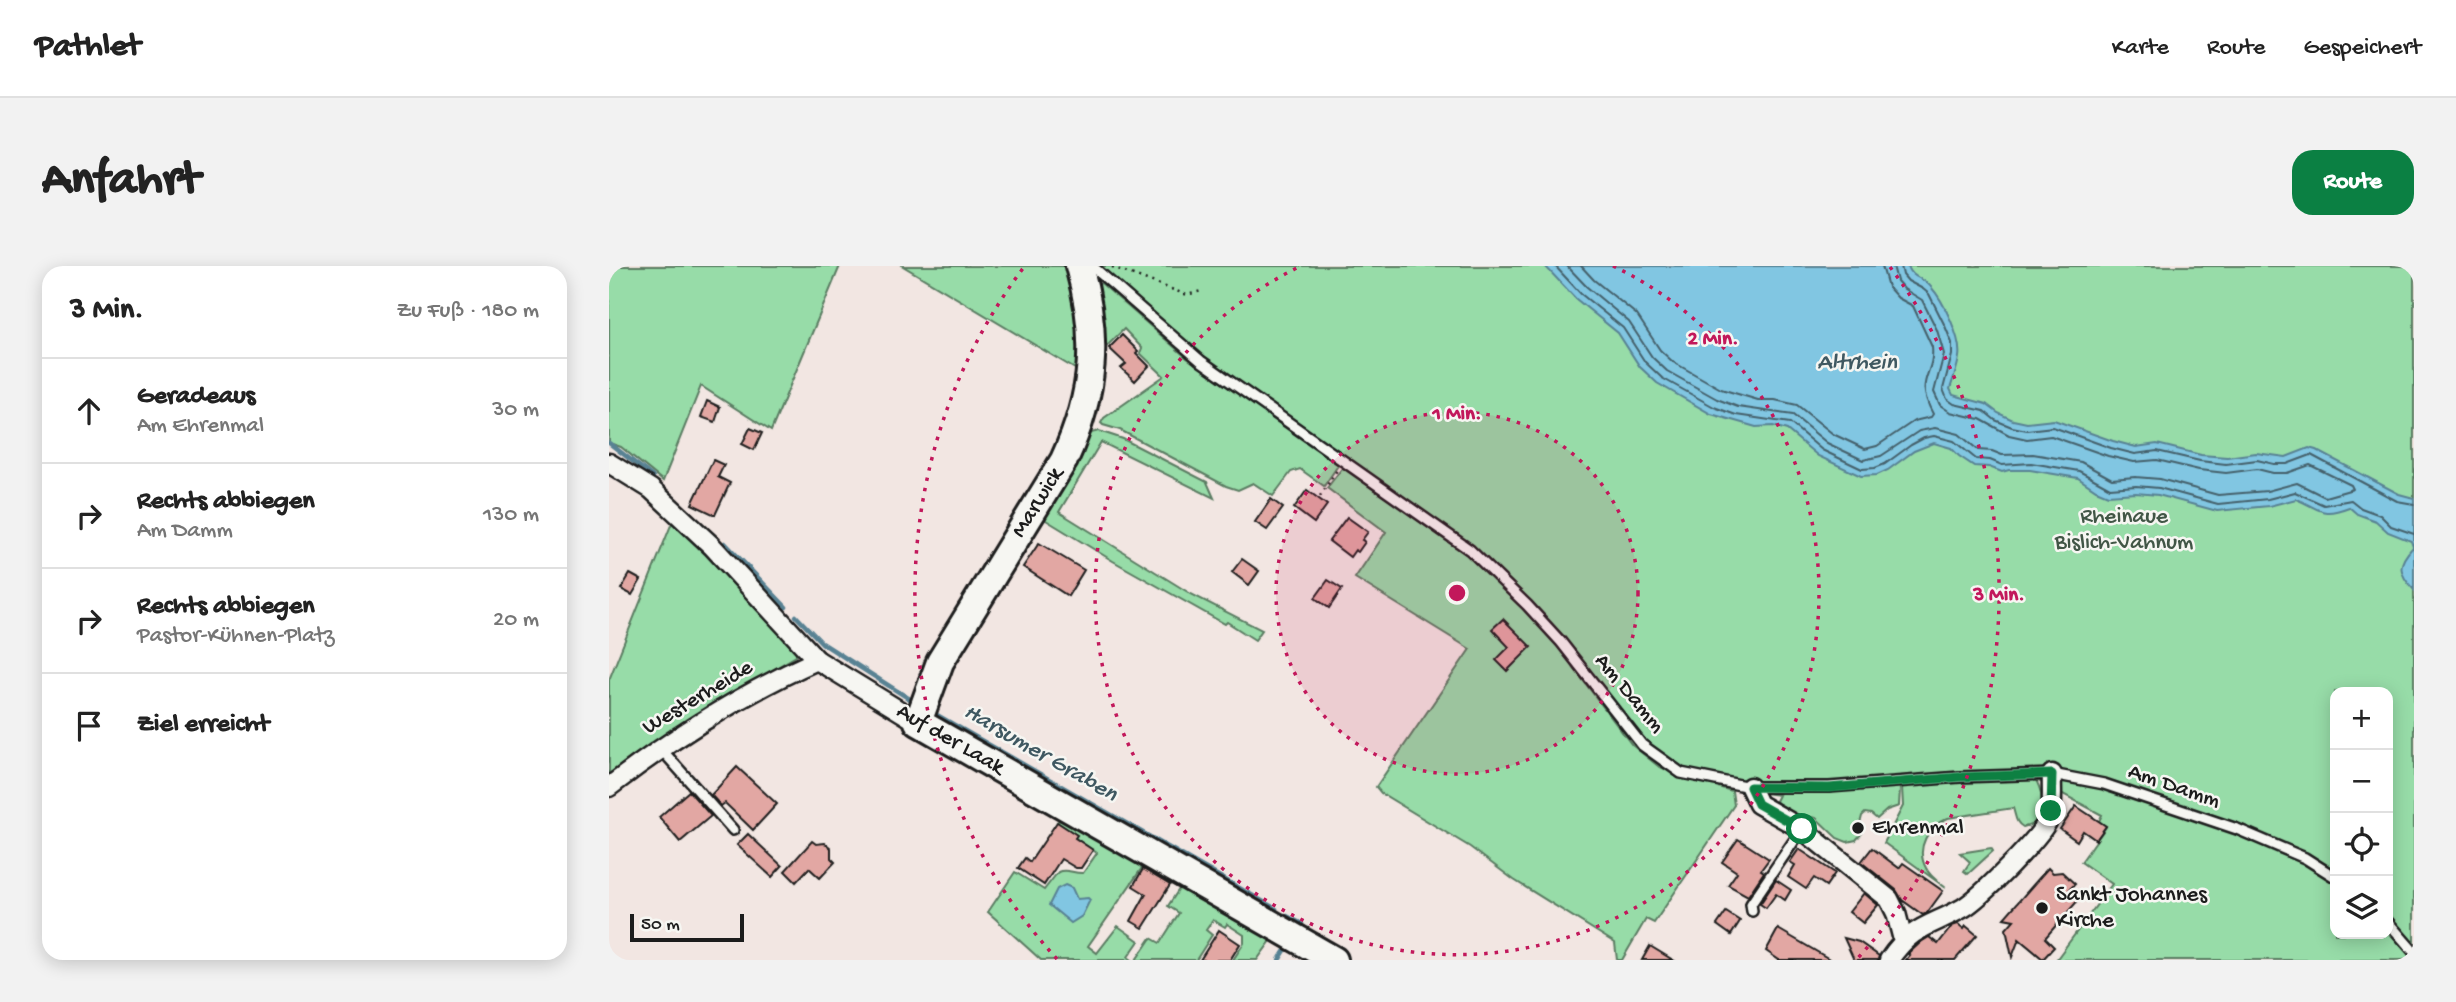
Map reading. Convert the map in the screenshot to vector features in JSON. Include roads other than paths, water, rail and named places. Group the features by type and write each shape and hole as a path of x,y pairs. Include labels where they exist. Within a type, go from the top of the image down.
{"main road":[{"name":"Marwick","path":"918,722 940,662 1064,460 1078,431 1091,381 1092,343 1087,295 1079,266"},
{"name":"Auf der Laak","path":"918,722 1333,960"}],"street":[{"name":"Auf der Laak","path":"609,463 651,489 701,537 817,660 918,722"},
{"name":"Westerheide","path":"609,787 660,747 788,673 817,660"},
{"path":"1889,960 1903,940 1968,904 1990,885 2046,825 2051,811 2052,774"},
{"path":"1750,787 1758,804 1802,829 1889,899 1896,913 1903,940"}],"lane":[{"name":"Am Damm","path":"1092,266 1201,361 1471,550 1561,642 1642,745 1681,773 1750,787 1829,788 1960,777 2052,774 2104,784 2237,829 2305,858 2333,876"},
{"path":"660,747 733,830"},
{"path":"1752,911 1751,904 1802,829"},
{"path":"2393,928 2414,952"}],"water":[{"name":"Altrhein","path":"1545,266 1908,266 1912,273 1936,293 1955,330 1959,357 1950,389 1953,395 1986,404 2013,420 2027,423 2054,420 2136,447 2157,444 2201,455 2227,457 2256,453 2286,457 2309,448 2316,450 2399,494 2414,498 2414,590 2401,568 2404,558 2413,547 2411,541 2388,532 2376,521 2357,514 2349,507 2326,512 2296,499 2269,506 2217,511 2158,495 2108,495 2078,478 2030,470 2002,472 1989,467 1974,466 1951,448 1934,443 1914,451 1877,475 1861,476 1818,456 1787,430 1773,426 1756,427 1711,414 1657,383 1640,367 1618,333 1576,299"},
{"path":"1065,885 1072,888 1077,899 1090,900 1082,916 1071,923 1049,905 1057,889"}],"waterway":[{"name":"Harsumer Graben","path":"609,443 653,477"},
{"name":"Harsumer Graben","path":"725,543 786,607"},
{"name":"Harsumer Graben","path":"796,616 822,643 916,703"},
{"name":"Harsumer Graben","path":"930,711 1276,909"},
{"name":"Harsumer Graben","path":"1285,915 1302,924 1299,928"},
{"name":"Harsumer Graben","path":"1279,960 1289,944"}],"place":[{"name":"Ehrenmal","path":"1858,828"},
{"name":"Sankt Johannes Kirche","path":"2042,908"}],"park label":[{"name":"Rheinaue Bislich-Vahnum","path":"2124,530"}]}
